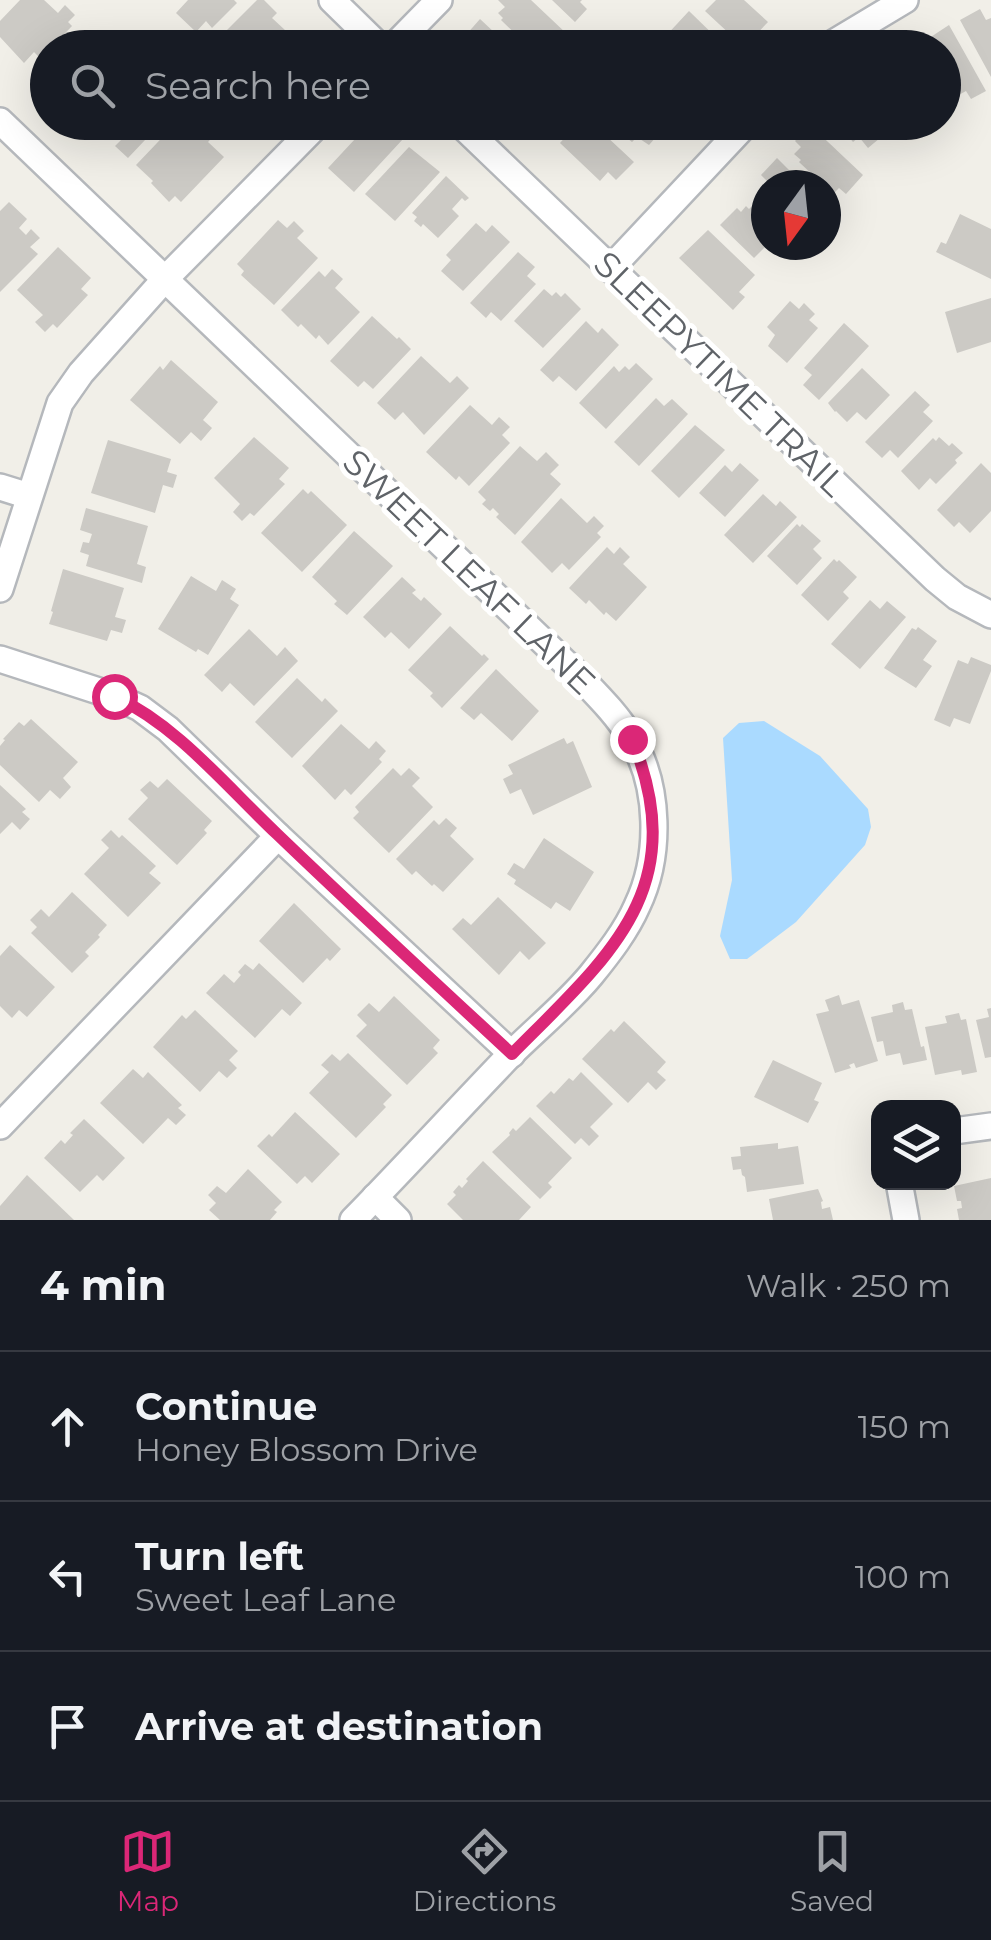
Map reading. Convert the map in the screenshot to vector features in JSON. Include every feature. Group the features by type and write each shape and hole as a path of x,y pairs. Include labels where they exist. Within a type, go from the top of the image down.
{"street":[{"path":"332,0 363,30"},
{"path":"409,30 438,0"},
{"path":"854,30 905,0"},
{"name":"SWEET LEAF LANE","path":"0,121 577,674 632,739 645,770 653,805 654,840 638,904 621,935 588,978 353,1220"},
{"path":"0,589 60,403 81,373 165,279 302,140"},
{"name":"SLEEPYTIME TRAIL","path":"477,140 935,579 957,597 991,615"},
{"path":"610,269 731,140"},
{"path":"0,487 28,496"},
{"path":"0,659 114,696 140,708 168,729 512,1054"},
{"path":"0,1126 278,836"},
{"path":"961,1129 991,1126"},
{"path":"900,1190 906,1220"},
{"path":"375,1197 398,1220"}],"water":[{"path":"764,721 820,756 868,809 871,827 865,845 796,922 747,959 730,959 720,936 732,880 723,738 739,723"}],"building":[{"path":"20,0 44,0 58,13 65,5 75,15 68,22 72,26 68,30 30,30 30,56 24,63 0,37 0,21"},
{"path":"188,0 237,3 212,28 206,21 194,30 176,13"},
{"path":"257,0 264,0 277,13 272,18 285,30 227,30"},
{"path":"498,0 531,0 563,30 511,30 498,13 505,7"},
{"path":"552,0 582,0 587,9 575,22"},
{"path":"716,0 744,0 768,22 760,30 725,30 705,11"},
{"path":"980,9 986,20 991,18 991,77 960,20"},
{"path":"689,11 709,30 671,30"},
{"path":"480,19 492,30 470,30"},
{"path":"961,46 986,91 971,99 966,91 961,94"},
{"path":"121,140 145,140 128,158 115,146"},
{"path":"160,140 210,140 224,157 181,202 175,196 169,202 136,165"},
{"path":"354,140 402,140 354,192 328,168"},
{"path":"610,140 634,162 616,180 608,172 600,181 560,143"},
{"path":"796,140 826,140 863,175 846,194 841,190 841,170 808,170 794,154 801,147"},
{"path":"861,140 878,140 868,148"},
{"path":"409,147 440,172 395,221 365,194"},
{"path":"777,158 789,170 766,170"},
{"path":"446,176 469,198 462,198 452,209 459,216 438,238 414,221 417,217 412,213"},
{"path":"9,202 27,219 19,228 26,235 31,229 40,238 30,247 38,254 0,292 0,211"},
{"path":"746,206 751,255 720,225 737,208 741,212"},
{"path":"960,214 991,229 991,279 936,252 941,242 946,244"},
{"path":"278,220 287,228 294,221 304,231 297,238 318,258 274,305 241,275 244,271 237,264"},
{"path":"476,223 486,232 492,225 510,242 463,291 441,271 451,260 446,255"},
{"path":"708,230 755,275 739,292 745,297 733,310 679,258"},
{"path":"58,247 91,278 81,289 88,295 57,328 53,324 45,332 35,322 43,315 17,290"},
{"path":"518,252 535,267 527,276 536,284 501,321 491,312 486,318 470,303"},
{"path":"332,269 343,279 335,288 360,312 328,345 301,324 298,327 281,310 319,271 325,277"},
{"path":"544,289 552,296 565,293 581,309 543,348 514,321"},
{"path":"991,298 991,342 957,353 945,312"},
{"path":"790,301 799,309 804,303 815,314 809,320 818,328 787,363 768,346 775,335 767,327"},
{"path":"372,316 411,349 373,389 364,381 358,387 330,361"},
{"path":"586,321 598,333 602,328 619,345 576,391 559,376 553,382 540,370"},
{"path":"844,323 869,346 819,400 803,385 812,375 804,368"},
{"path":"421,356 450,383 457,376 469,388 424,435 403,412 395,420 377,403"},
{"path":"171,360 218,402 203,420 212,428 201,441 191,432 180,444 130,400 160,366 163,370"},
{"path":"636,363 653,379 606,429 579,403 614,366 619,372"},
{"path":"862,368 890,395 866,420 857,412 847,422 828,403"},
{"path":"915,391 930,405 923,412 933,421 898,458 890,450 882,458 865,442"},
{"path":"656,398 664,406 672,399 688,414 639,466 614,442"},
{"path":"470,405 492,425 499,417 510,427 502,435 510,443 469,486 459,476 456,480 426,452"},
{"path":"695,425 725,450 679,498 651,471"},
{"path":"254,437 289,468 279,479 285,484 254,516 250,513 242,521 233,512 240,504 214,478"},
{"path":"939,437 963,453 936,484 930,478 919,490 901,471 933,438 936,441"},
{"path":"108,440 171,459 167,472 177,475 173,488 163,485 155,513 91,493"},
{"path":"520,446 537,461 546,452 559,465 550,474 561,484 515,535 496,517 499,514 493,508 490,511 482,504 486,500 478,492"},
{"path":"740,463 759,480 725,517 699,493 725,465 732,472"},
{"path":"981,463 991,473 991,511 970,533 959,522 954,527 937,510"},
{"path":"303,489 308,494 311,491 347,525 302,572 261,533"},
{"path":"763,494 776,506 780,501 797,517 753,563 724,535"},
{"path":"561,498 587,523 594,516 604,526 597,533 601,537 569,570 562,563 552,573 521,542"},
{"path":"86,508 148,526 137,564 146,567 142,583 86,566 89,555 80,552 83,542 89,543 92,534 80,530"},
{"path":"797,524 821,541 813,549 822,558 797,585 767,556"},
{"path":"354,531 393,566 347,615 312,577"},
{"path":"607,547 614,554 620,547 630,557 623,564 647,587 616,621 589,600 586,604 569,588"},
{"path":"834,559 857,577 843,592 849,598 828,621 801,595"},
{"path":"63,569 124,588 115,617 126,620 122,633 111,630 107,641 49,624"},
{"path":"191,576 216,591 222,580 236,589 230,599 239,605 208,655 158,629"},
{"path":"402,577 416,590 412,593 421,601 424,597 442,614 409,649 391,632 385,638 363,617"},
{"path":"870,600 880,609 887,601 906,617 860,669 831,644"},
{"path":"450,626 489,659 442,708 430,696 433,693 408,670"},
{"path":"918,627 937,641 923,660 932,666 916,688 884,668 912,628"},
{"path":"249,629 277,656 285,647 298,661 254,706 230,683 222,692 204,675"},
{"path":"971,657 991,665 991,671 970,724 954,718 950,727 934,720 958,660 968,664"},
{"path":"496,669 539,711 512,741 481,713 474,720 460,708"},
{"path":"297,678 322,702 325,698 338,711 292,758 255,722"},
{"path":"31,719 78,762 63,778 71,787 60,799 50,790 39,802 0,765 3,739 19,722 24,726"},
{"path":"341,724 369,749 376,741 386,751 379,759 382,762 351,795 345,789 335,800 302,766"},
{"path":"564,738 567,744 573,741 592,787 533,815 521,789 510,794 503,779 513,774 508,765"},
{"path":"393,768 401,776 409,768 420,778 412,786 433,807 389,853 353,818 359,812 355,807"},
{"path":"167,779 212,821 204,830 207,833 177,865 128,819 148,798 140,790 150,781 158,788"},
{"path":"0,785 26,809 22,812 30,819 20,830 12,822 0,834"},
{"path":"446,818 457,828 450,836 474,859 443,892 416,871 412,875 396,859 434,820 439,825"},
{"path":"111,830 156,866 149,873 161,883 128,917 84,874 109,848 101,840"},
{"path":"544,838 594,872 570,911 556,902 551,909 514,884 516,880 507,874 514,863 524,869"},
{"path":"72,892 107,925 85,952 89,956 72,973 31,933 37,927 30,920 41,909 49,917"},
{"path":"498,897 546,943 529,960 520,951 499,975 452,929 463,918 471,925"},
{"path":"294,903 341,949 303,983 259,941"},
{"path":"10,945 55,987 27,1017 19,1010 12,1018 0,1006 0,956"},
{"path":"259,963 302,1003 290,1016 282,1009 255,1038 206,993 224,974 234,983 245,964 253,970"},
{"path":"839,995 842,1005 859,1000 878,1061 856,1068 854,1063 849,1065 851,1068 835,1073 816,1014 829,1011 825,1000"},
{"path":"394,996 440,1040 433,1048 438,1053 407,1085 356,1036 367,1025 357,1015 369,1003 379,1012"},
{"path":"903,1002 905,1010 912,1009 927,1060 903,1065 900,1053 886,1056 883,1041 877,1042 871,1017 893,1012 892,1005"},
{"path":"991,1008 991,1057 985,1058 976,1020 989,1017 987,1009"},
{"path":"195,1010 238,1051 229,1060 237,1068 227,1078 219,1071 200,1092 153,1047 182,1015 186,1019"},
{"path":"959,1013 961,1020 966,1019 977,1072 962,1075 961,1070 935,1075 925,1027 947,1023 945,1016"},
{"path":"624,1021 666,1062 657,1072 666,1080 656,1090 648,1082 628,1103 582,1059"},
{"path":"348,1053 392,1095 383,1104 386,1107 356,1138 309,1093 329,1072 321,1065 332,1054 340,1061"},
{"path":"773,1060 822,1083 814,1100 819,1102 808,1123 754,1097"},
{"path":"133,1069 143,1078 148,1072 182,1105 178,1108 186,1115 176,1125 168,1118 143,1144 100,1103"},
{"path":"581,1072 613,1104 590,1127 599,1136 589,1146 581,1138 575,1144 536,1106"},
{"path":"295,1112 340,1154 312,1183 305,1176 297,1184 257,1146 269,1134 272,1137"},
{"path":"530,1117 572,1158 548,1183 552,1187 540,1199 492,1152 513,1128 516,1131"},
{"path":"84,1119 125,1158 103,1181 97,1175 80,1192 44,1158 61,1140 65,1144"},
{"path":"778,1143 778,1149 798,1146 804,1184 747,1192 745,1177 741,1169 733,1170 731,1157 741,1156 740,1147"},
{"path":"483,1161 531,1207 519,1220 463,1220 447,1204 456,1195 453,1192 459,1185 462,1188"},
{"path":"248,1169 282,1202 274,1210 277,1212 270,1220 220,1220 209,1210 216,1203 208,1195 217,1186 226,1193"},
{"path":"27,1175 74,1220 0,1220 0,1206"},
{"path":"991,1178 991,1220 959,1220 957,1209 962,1208 955,1190 961,1190 961,1184"},
{"path":"818,1189 822,1209 830,1207 833,1220 773,1220 769,1199"}],"route":[{"path":"114,696 140,708 168,729 512,1054 588,978 621,935 638,904 654,840 653,805 632,739"}]}
